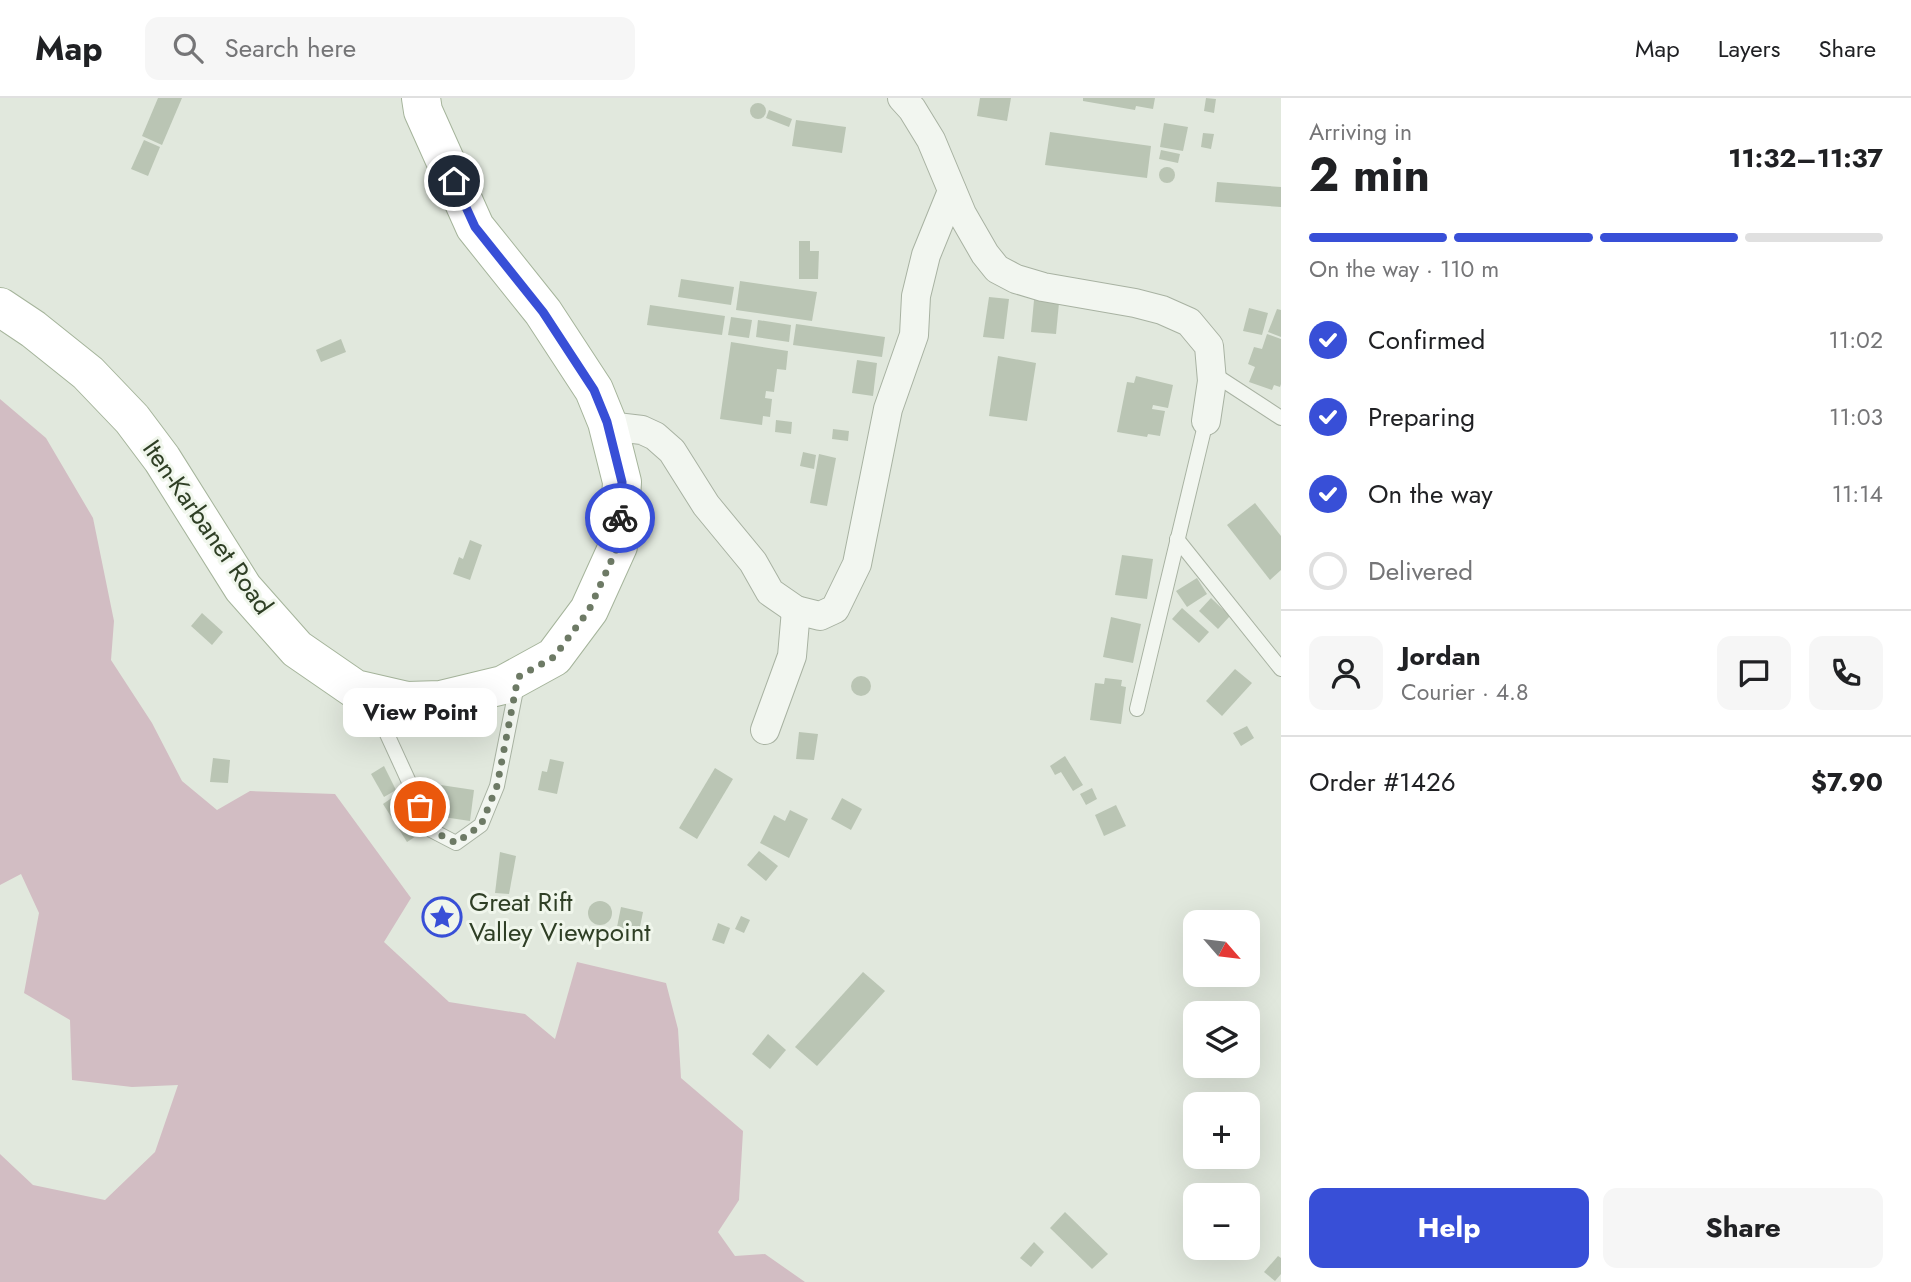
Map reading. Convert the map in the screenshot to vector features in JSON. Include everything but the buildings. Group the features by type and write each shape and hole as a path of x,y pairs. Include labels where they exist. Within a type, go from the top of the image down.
{"main road":[{"name":"Iten-Karbanet Road","path":"0,307 33,329 88,373 132,419 162,459 243,588 297,649 355,690 407,701 441,700 503,685 554,657 589,610 618,546 622,482 608,426 594,390 543,312 475,227 423,111 421,98"}],"street":[{"path":"902,98 931,140 952,191 974,234 997,269 1016,279 1043,287 1135,303 1162,310 1189,322 1209,346 1212,373 1206,421"},
{"path":"608,426 642,430 655,436 672,451 706,505 753,562 770,592 796,610 820,616 835,609 857,564 888,409 914,335 916,296 926,255 952,191"},
{"path":"765,730 792,656 796,610"}],"lane":[{"path":"1212,373 1281,418"},
{"path":"1137,709 1206,421"},
{"path":"1178,539 1281,669"},
{"path":"368,692 431,830 456,843 481,825 497,786 518,677"}],"shaded area":[{"path":"0,399 46,438 93,518 114,621 111,660 152,723 182,781 217,810 250,791 335,794 411,898 384,942 449,1002 525,1014 555,1039 577,962 666,983 678,1029 681,1078 743,1131 739,1200 718,1232 735,1256 765,1254 805,1282 0,1282 0,1154 33,1185 105,1200 155,1152 178,1085 132,1087 72,1080 70,1020 24,993 39,913 21,874 0,885"}],"way so far":[{"path":"420,807 431,830 456,843 481,825 497,786 518,677 554,657 589,610 618,546 620,518"}],"place":[{"name":"View Point","path":"420,807"},
{"name":"Great Rift Valley Viewpoint","path":"442,917"}],"route":[{"path":"454,181 475,227 543,312 594,390 607,422 622,482 620,518"}]}
